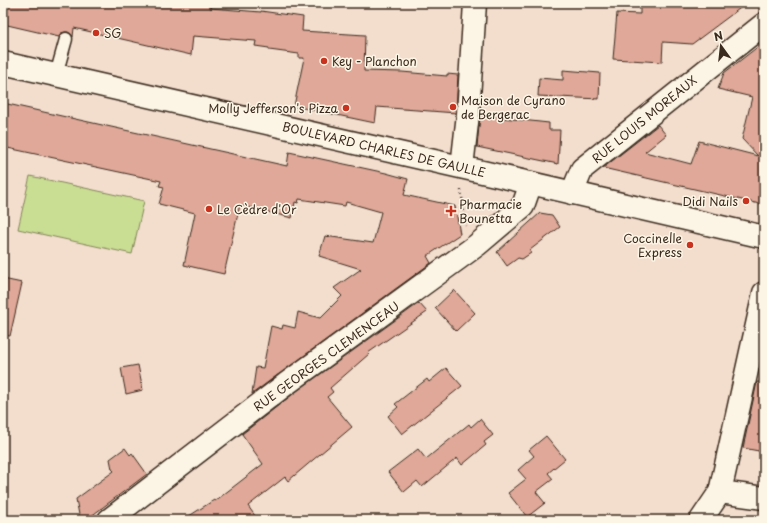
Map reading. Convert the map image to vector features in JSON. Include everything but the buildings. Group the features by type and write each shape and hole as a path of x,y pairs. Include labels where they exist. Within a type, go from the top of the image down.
{"street":[{"path":"462,167 468,114 475,3"},
{"name":"RUE LOUIS MOREAUX","path":"572,193 582,169 764,24"},
{"name":"BOULEVARD CHARLES DE GAULLE","path":"3,63 764,237"},
{"name":"RUE GEORGES CLEMENCEAU","path":"109,520 286,384 477,246 522,206 531,183"},
{"path":"701,520 720,492 764,294"},
{"path":"720,492 764,498"}],"lane":[{"path":"56,75 66,39"}],"path":[{"path":"462,167 461,191 467,230 477,246"}],"green space":[{"path":"30,176 144,201 132,254 18,229"}],"place":[{"name":"SG","path":"96,33"},
{"name":"Key - Planchon","path":"324,61"},
{"name":"Maison de Cyrano de Bergerac","path":"453,107"},
{"name":"Molly Jefferson's Pizza","path":"346,108"},
{"name":"Didi Nails","path":"746,201"},
{"name":"Le Cèdre d'Or","path":"209,209"},
{"name":"Pharmacie Bounetta","path":"451,211"},
{"name":"Coccinelle Express","path":"690,245"}]}
